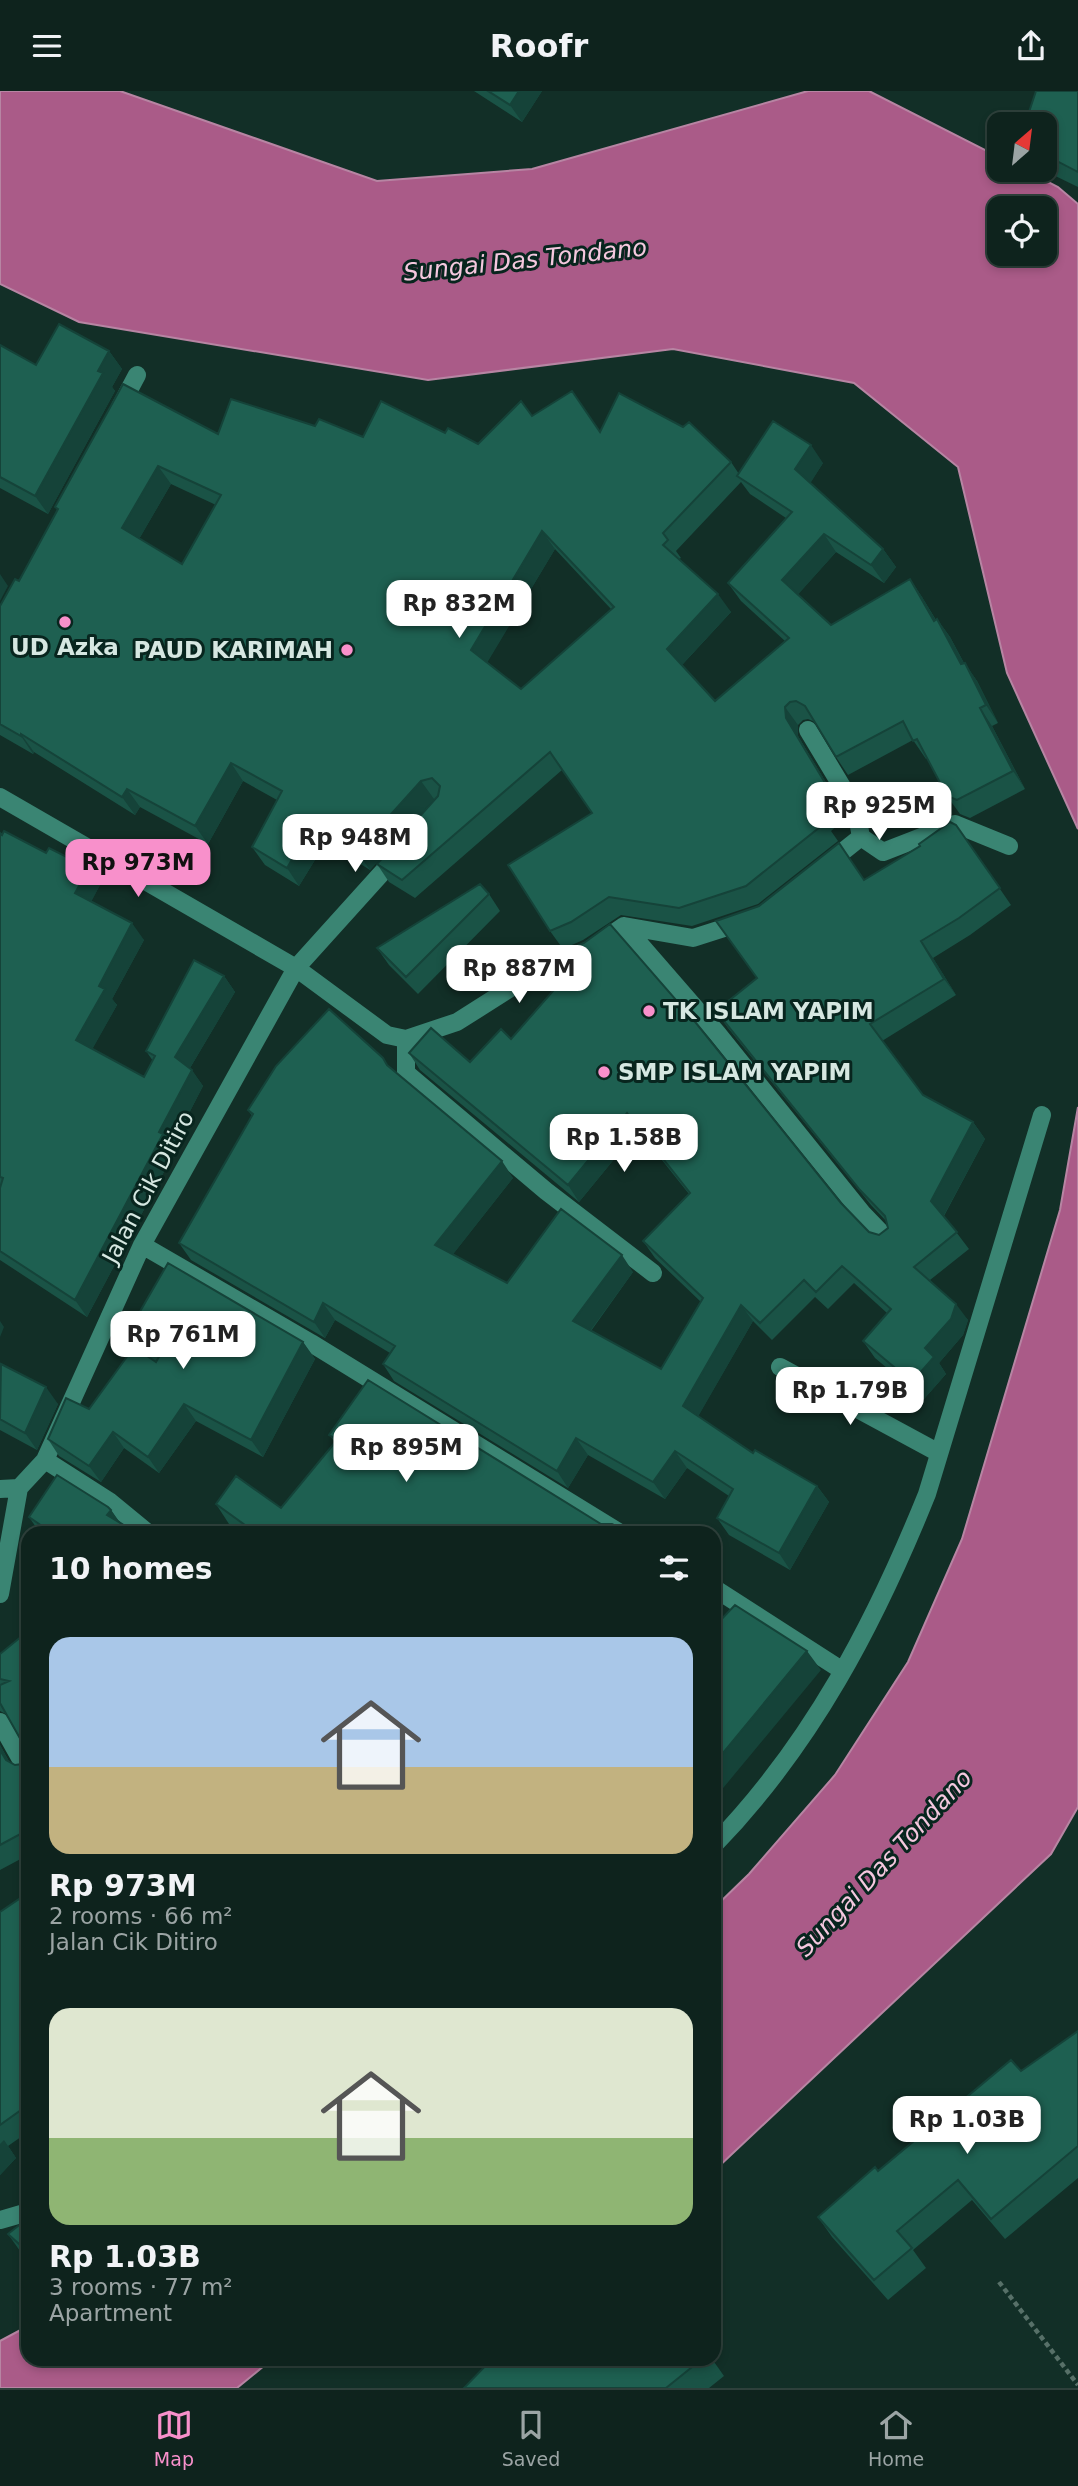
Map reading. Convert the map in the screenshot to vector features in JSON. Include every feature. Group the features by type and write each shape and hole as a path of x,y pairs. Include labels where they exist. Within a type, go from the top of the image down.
{"street":[{"path":"111,423 137,375"},
{"path":"808,730 856,810 861,837 883,852 955,824 1009,846"},
{"path":"0,797 296,968 370,1025 387,1035 406,1039 457,1022 528,977 589,950 624,926 693,938 764,915"},
{"path":"807,880 861,837"},
{"name":"Jalan Cik Ditiro","path":"19,1488 45,1460 142,1245 296,968 405,847"},
{"path":"624,926 717,1033 862,1213 889,1241"},
{"path":"406,1039 406,1073 546,1191 653,1273"},
{"path":"721,1837 782,1768 815,1720 880,1604 907,1543 939,1453 1042,1115"},
{"path":"142,1245 322,1350 609,1526"},
{"path":"779,1367 939,1453"},
{"path":"45,1460 109,1501 139,1526"},
{"path":"0,1489 19,1488 0,1594"},
{"path":"721,1593 843,1671"},
{"path":"0,1722 21,1760"},
{"path":"0,2220 21,2214"}],"path":[{"path":"999,2282 1078,2385"}],"water":[{"name":"Sungai Das Tondano","path":"0,91 120,91 377,181 532,169 808,91 869,91 987,151 987,182 1048,182 1078,204 1078,829 1007,673 958,467 854,383 673,349 428,380 79,322 0,284"},
{"name":"Sungai Das Tondano","path":"1078,1107 1078,1807 1051,1854 721,2164 721,1901 749,1874 835,1775 908,1662 962,1539 1060,1210"},
{"path":"21,2330 21,2366 264,2366 237,2388 0,2388 0,2341"}],"building":[{"path":"488,91 519,91 510,105"},
{"path":"1036,91 1078,91 1078,172 1057,161 1057,112 1029,112"},
{"path":"59,324 109,351 98,371 103,373 35,496 0,477 0,345 36,365"},
{"path":"123,384 218,434 231,399 315,426 319,419 363,437 381,401 445,433 448,428 478,444 521,401 532,416 572,391 600,432 619,393 683,427 689,422 731,462 663,533 668,540 663,545 718,594 667,649 715,701 789,638 728,583 792,512 737,476 773,421 811,445 795,469 883,549 871,565 824,534 782,580 831,625 910,579 934,621 937,619 961,664 965,663 986,705 980,708 1013,771 957,800 947,796 917,739 913,741 903,721 836,757 805,706 796,701 785,707 786,718 833,796 833,800 818,813 825,823 746,886 679,908 609,897 571,922 550,931 508,865 592,813 550,752 402,880 377,864 438,796 440,786 432,778 421,781 357,852 313,824 287,868 252,847 282,791 231,763 195,826 127,789 122,797 21,734 0,724 0,606 15,579 19,581 58,509 55,507","holes":["158,466 221,495 182,564 122,528","542,531 614,607 521,689 471,650"]},
{"path":"950,822 956,825 1000,888 921,941 944,979 870,1024 923,1095 973,1122 931,1201 957,1232 914,1267 956,1304 951,1319 925,1348 934,1357 912,1382 863,1341 891,1309 842,1266 816,1292 804,1280 760,1323 741,1305 683,1406 753,1453 755,1450 817,1486 779,1553 717,1518 733,1489 675,1451 653,1482 576,1438 557,1471 383,1364 395,1346 323,1303 314,1322 179,1243 253,1114 248,1110 276,1066 329,1009 383,1058 387,1065 502,1161 435,1245 507,1283 561,1209 622,1255 573,1321 661,1369 703,1298 643,1241 690,1193 627,1113 568,1185 409,1053 431,1028 470,1062 501,1029 511,1039 574,967 563,952 584,943 610,924 696,1023 841,1203 869,1232 879,1235 888,1228 885,1216 859,1189 716,1011 757,978 716,921 759,906 839,843 864,880 920,846 919,844"},
{"path":"4,831 46,853 49,848 89,868 75,893 132,923 99,986 105,989 76,1040 144,1077 155,1056 146,1051 194,960 224,976 175,1057 192,1070 159,1132 163,1134 75,1300 0,1251 0,1188 3,1178 0,1177 0,833 2,835"},
{"path":"480,884 489,894 406,977 377,948"},
{"path":"168,1263 303,1342 251,1440 184,1404 148,1457 113,1432 89,1466 48,1439 66,1398 89,1409 134,1347 156,1362 160,1355 127,1334"},
{"path":"1,1364 46,1387 25,1433 0,1419"},
{"path":"368,1380 601,1524 616,1526 246,1526 216,1504 236,1476 281,1508 337,1440 329,1435"},
{"path":"57,1475 108,1507 111,1510 107,1515 125,1526 42,1526 29,1517"},
{"path":"735,1605 807,1651 721,1755 721,1620"},
{"path":"21,1637 21,1740 0,1703 0,1685 9,1681 0,1679 0,1654"},
{"path":"0,1750 6,1760 15,1765 21,1764 21,1834 0,1845"},
{"path":"21,1898 21,2110 0,2125 0,1912"},
{"path":"1078,2031 1078,2146 991,2219 958,2180 897,2231 912,2248 874,2280 818,2217 875,2167 878,2171 1011,2060 1021,2071"},
{"path":"21,2224 21,2246 8,2234"},
{"path":"485,2366 693,2366 666,2388 464,2388"}],"place":[{"name":"UD Azka","path":"65,622"},
{"name":"PAUD KARIMAH","path":"347,650"},
{"name":"TK ISLAM YAPIM","path":"649,1011"},
{"name":"SMP ISLAM YAPIM","path":"604,1072"}]}
